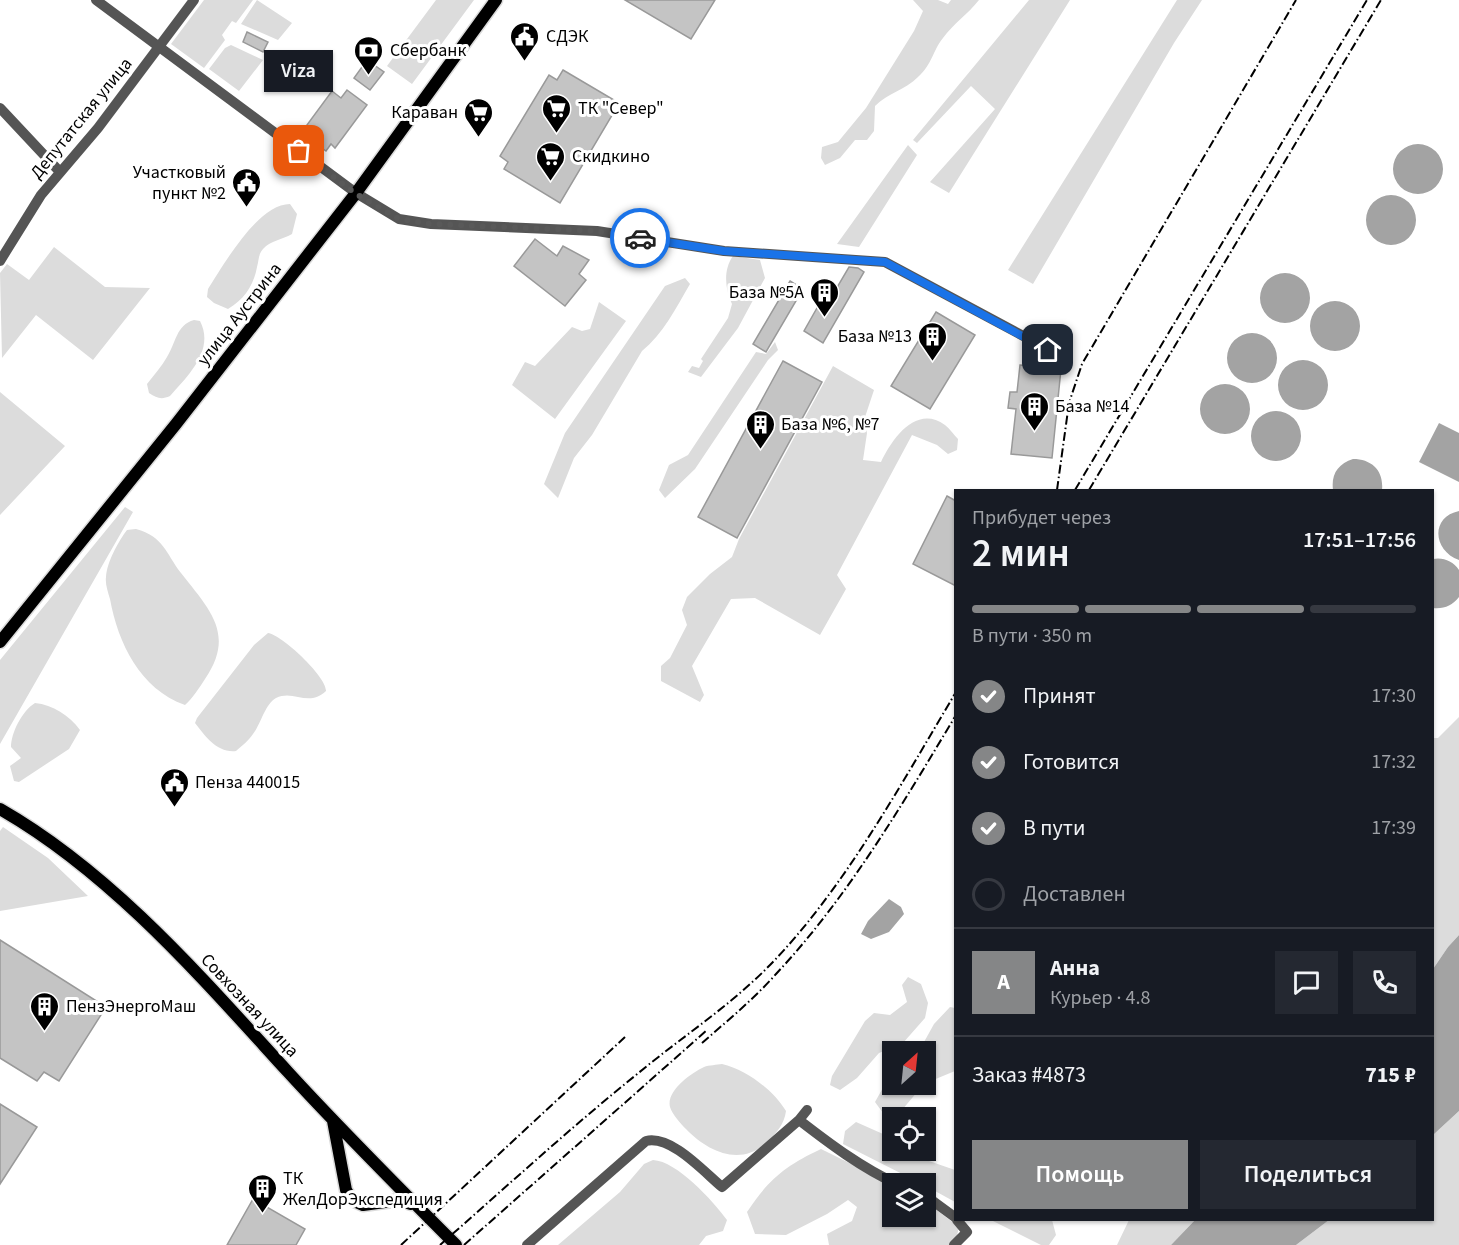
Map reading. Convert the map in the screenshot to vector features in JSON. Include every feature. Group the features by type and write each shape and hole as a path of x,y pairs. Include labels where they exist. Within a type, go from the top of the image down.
{"main road":[{"name":"улица Аустрина","path":"0,642 356,194 496,0"},
{"name":"Совхозная улица","path":"0,809 34,829 58,847 102,883 180,954 333,1121 456,1245"},
{"path":"333,1121 348,1196 363,1205 399,1200 417,1207"},
{"path":"377,1203 386,1190 386,1175"}],"street":[{"path":"96,0 356,194 399,219 431,224 597,231 724,251 885,262 1055,353"},
{"name":"Депутатская улица","path":"0,261 41,195 98,128 194,0"},
{"path":"0,108 60,172"},
{"path":"527,1245 646,1141 654,1139 671,1145 722,1186 800,1120 807,1110"},
{"path":"800,1120 833,1146 882,1177"},
{"path":"936,1204 954,1217"},
{"path":"954,1245 967,1232 958,1221"}],"shaded area":[{"path":"204,0 253,0 236,23 232,21 222,35 225,40 204,68 171,44"},
{"path":"257,0 292,23 278,40 241,24"},
{"path":"436,0 474,0 412,84 387,66"},
{"path":"913,0 938,0 948,4 951,0 979,0 939,43 927,67 918,77 875,106 874,131 867,140 855,140 840,158 825,165 821,158 822,147 838,142 866,108 914,31 923,11"},
{"path":"1029,0 1070,0 949,193 930,182 995,109 971,86 917,143 913,140"},
{"path":"1177,0 1202,0 1174,43 1033,284 1008,270"},
{"path":"231,45 263,60 239,91 209,69 225,48"},
{"path":"1413,144 1423,144 1436,151 1443,164 1443,174 1436,187 1423,194 1413,194 1404,190 1397,183 1393,174 1393,164 1397,155 1404,148"},
{"path":"908,145 917,155 859,247 837,244"},
{"path":"1386,195 1396,195 1409,202 1416,215 1416,225 1409,238 1396,245 1386,245 1377,241 1370,234 1366,225 1366,215 1370,206 1377,199"},
{"path":"290,204 297,214 292,234 263,249 259,255 256,274 251,286 239,301 228,309 214,303 207,297 208,289 243,237 266,214 278,207"},
{"path":"54,247 105,287 150,288 93,360 36,315 2,358 0,273 7,264 29,280"},
{"path":"733,256 760,260 765,278 738,328 701,377 688,372 692,366 699,368 703,361 701,359 728,318 732,304 726,273"},
{"path":"1280,273 1290,273 1303,280 1310,293 1310,303 1303,316 1290,323 1280,323 1271,319 1264,312 1260,303 1260,293 1264,284 1271,277"},
{"path":"685,278 690,284 680,302 663,329 642,351 592,435 574,458 558,498 544,484 565,433 665,286"},
{"path":"1330,301 1340,301 1353,308 1360,321 1360,331 1353,344 1340,351 1330,351 1321,347 1314,340 1310,331 1310,321 1314,312 1321,305"},
{"path":"599,302 626,321 555,419 512,385 525,362 535,366 572,327 582,331 590,329"},
{"path":"200,321 204,332 202,352 197,362 170,396 162,398 154,396 149,393 147,384 170,352 180,330 188,322"},
{"path":"1247,333 1257,333 1270,340 1277,353 1277,363 1270,376 1257,383 1247,383 1238,379 1231,372 1227,363 1227,353 1231,344 1238,337"},
{"path":"775,342 778,350 768,360 695,469 665,498 659,490 669,465 688,455 756,352 766,354"},
{"path":"1298,360 1308,360 1321,367 1328,380 1328,390 1321,403 1308,410 1298,410 1289,406 1282,399 1278,390 1278,380 1282,371 1289,364"},
{"path":"833,366 874,390 864,420 867,433 863,460 881,462 898,435 906,427 915,421 924,419 945,425 958,439 957,450 948,454 937,445 912,435 837,575 846,589 820,635 755,598 731,599 692,666 704,695 700,702 661,681 661,666 670,658 687,625 682,610 687,597 710,574 732,557 739,539"},
{"path":"1220,384 1230,384 1243,391 1250,404 1250,414 1243,427 1230,434 1220,434 1211,430 1204,423 1200,414 1200,404 1204,395 1211,388"},
{"path":"0,392 65,446 0,515"},
{"path":"1271,411 1281,411 1294,418 1301,431 1301,441 1294,454 1281,461 1271,461 1262,457 1255,450 1251,441 1251,431 1255,422 1262,415"},
{"path":"1439,423 1459,433 1459,482 1419,462"},
{"path":"1353,459 1371,464 1379,472 1382,489 1333,489 1334,474 1343,464"},
{"path":"125,507 133,512 0,744 0,660"},
{"path":"1459,511 1459,560 1450,556 1444,549 1438,534 1443,520"},
{"path":"136,529 153,536 163,546 201,598 215,623 218,649 214,663 185,705 169,698 144,676 125,648 114,616 106,585 108,565 127,530"},
{"path":"1434,559 1448,560 1459,570 1459,597 1451,605 1434,608"},
{"path":"268,633 283,641 312,667 326,691 313,698 283,696 276,698 269,705 256,730 236,751 218,747 203,734 195,723 197,718 254,645"},
{"path":"35,703 60,712 80,730 69,749 19,782 14,781 10,766 21,758 11,747 13,735 22,717"},
{"path":"1459,717 1459,935 1434,968 1434,738 1438,738"},
{"path":"3,827 48,858 88,896 0,911 0,831"},
{"path":"889,899 901,907 904,914 889,932 871,939 861,934 868,921"},
{"path":"1459,935 1459,1111 1434,1134 1434,968"},
{"path":"908,977 921,984 928,1003 925,1018 905,1041 882,1041 882,1052 857,1078 840,1090 830,1085 832,1076 865,1021 874,1013 890,1015 907,1002 902,985"},
{"path":"950,1007 954,1008 954,1071 936,1079 936,1041 925,1041 934,1024"},
{"path":"722,1064 750,1076 774,1096 786,1111 782,1124 774,1135 757,1150 746,1154 725,1154 704,1144 682,1124 670,1107 672,1095 686,1078 704,1067"},
{"path":"882,1090 882,1095 915,1095 905,1107 882,1107 882,1112 875,1102"},
{"path":"1459,1111 1459,1245 1296,1245 1328,1221 1434,1221 1434,1134"},
{"path":"856,1122 882,1134 882,1161 929,1161 954,1170 954,1201 936,1192 936,1173 900,1173 843,1144 845,1131"},
{"path":"821,1149 882,1179 882,1227 936,1227 936,1210 959,1227 956,1240 950,1245 829,1245 827,1234 852,1221 857,1207 848,1200 827,1214 786,1235 755,1234 747,1212 771,1182 797,1161"},
{"path":"653,1160 673,1167 704,1193 727,1220 723,1231 706,1236 699,1245 558,1245 620,1192 644,1164"},
{"path":"993,1221 1052,1221 1056,1235 1049,1245 1041,1245"},
{"path":"1129,1221 1194,1221 1171,1245 1117,1245"},
{"path":"1194,1221 1328,1221 1296,1245 1171,1245"}],"building":[{"path":"625,0 715,0 691,39"},
{"path":"247,32 268,42 263,52 243,42"},
{"name":"Сбербанк","path":"367,60 384,72 370,90 354,78"},
{"name":"ТК \"Север\"","path":"563,70 614,100 609,108 614,112 560,203 504,169 508,162 500,156 549,75 557,80"},
{"path":"347,90 367,105 335,148 331,144 326,151 301,133 332,91 341,98"},
{"path":"535,239 557,256 563,246 589,260 579,274 586,280 565,306 514,266"},
{"name":"База №5А","path":"849,267 858,268 864,272 823,343 804,331 826,292 832,296"},
{"path":"790,281 803,289 766,352 753,344"},
{"name":"База №13","path":"936,312 975,335 930,409 891,386"},
{"name":"База №6, №7","path":"783,361 822,382 737,538 698,517"},
{"name":"База №14","path":"1020,365 1061,369 1052,458 1011,454 1016,409 1008,408 1010,392 1017,392"},
{"path":"947,496 954,500 954,585 913,564"},
{"name":"ПензЭнергоМаш","path":"0,940 106,1007 59,1081 44,1072 37,1081 0,1058"},
{"path":"0,1104 37,1127 0,1184"},
{"name":"ТК ЖелДорЭкспедиция","path":"253,1199 305,1229 296,1245 227,1245"}],"railway":[{"path":"1057,489 1069,403 1082,364 1296,0"},
{"path":"1076,489 1367,0"},
{"path":"1090,489 1381,0"},
{"path":"440,1245 586,1116 751,984 766,969 794,939 845,872 892,800 954,695"},
{"path":"702,1043 768,983 827,914 873,849 954,718"},
{"path":"464,1245 706,1031"},
{"path":"401,1245 625,1037"}],"way so far":[{"path":"299,151 356,194 399,219 431,224 597,231 640,238"}],"place":[{"name":"СДЭК","path":"525,62"},
{"name":"Сбербанк","path":"369,76"},
{"name":"ТК \"Север\"","path":"557,134"},
{"name":"Караван","path":"479,138"},
{"name":"Viza","path":"299,151"},
{"name":"Скидкино","path":"551,182"},
{"name":"Участковый пункт №2","path":"247,208"},
{"name":"База №5А","path":"825,318"},
{"name":"База №13","path":"933,362"},
{"name":"База №14","path":"1034,432"},
{"name":"База №6, №7","path":"760,450"},
{"name":"Пенза 440015","path":"174,808"},
{"name":"ПензЭнергоМаш","path":"45,1032"},
{"name":"ТК ЖелДорЭкспедиция","path":"262,1214"}],"route":[{"path":"640,238 724,251 885,262 1048,350"}]}
